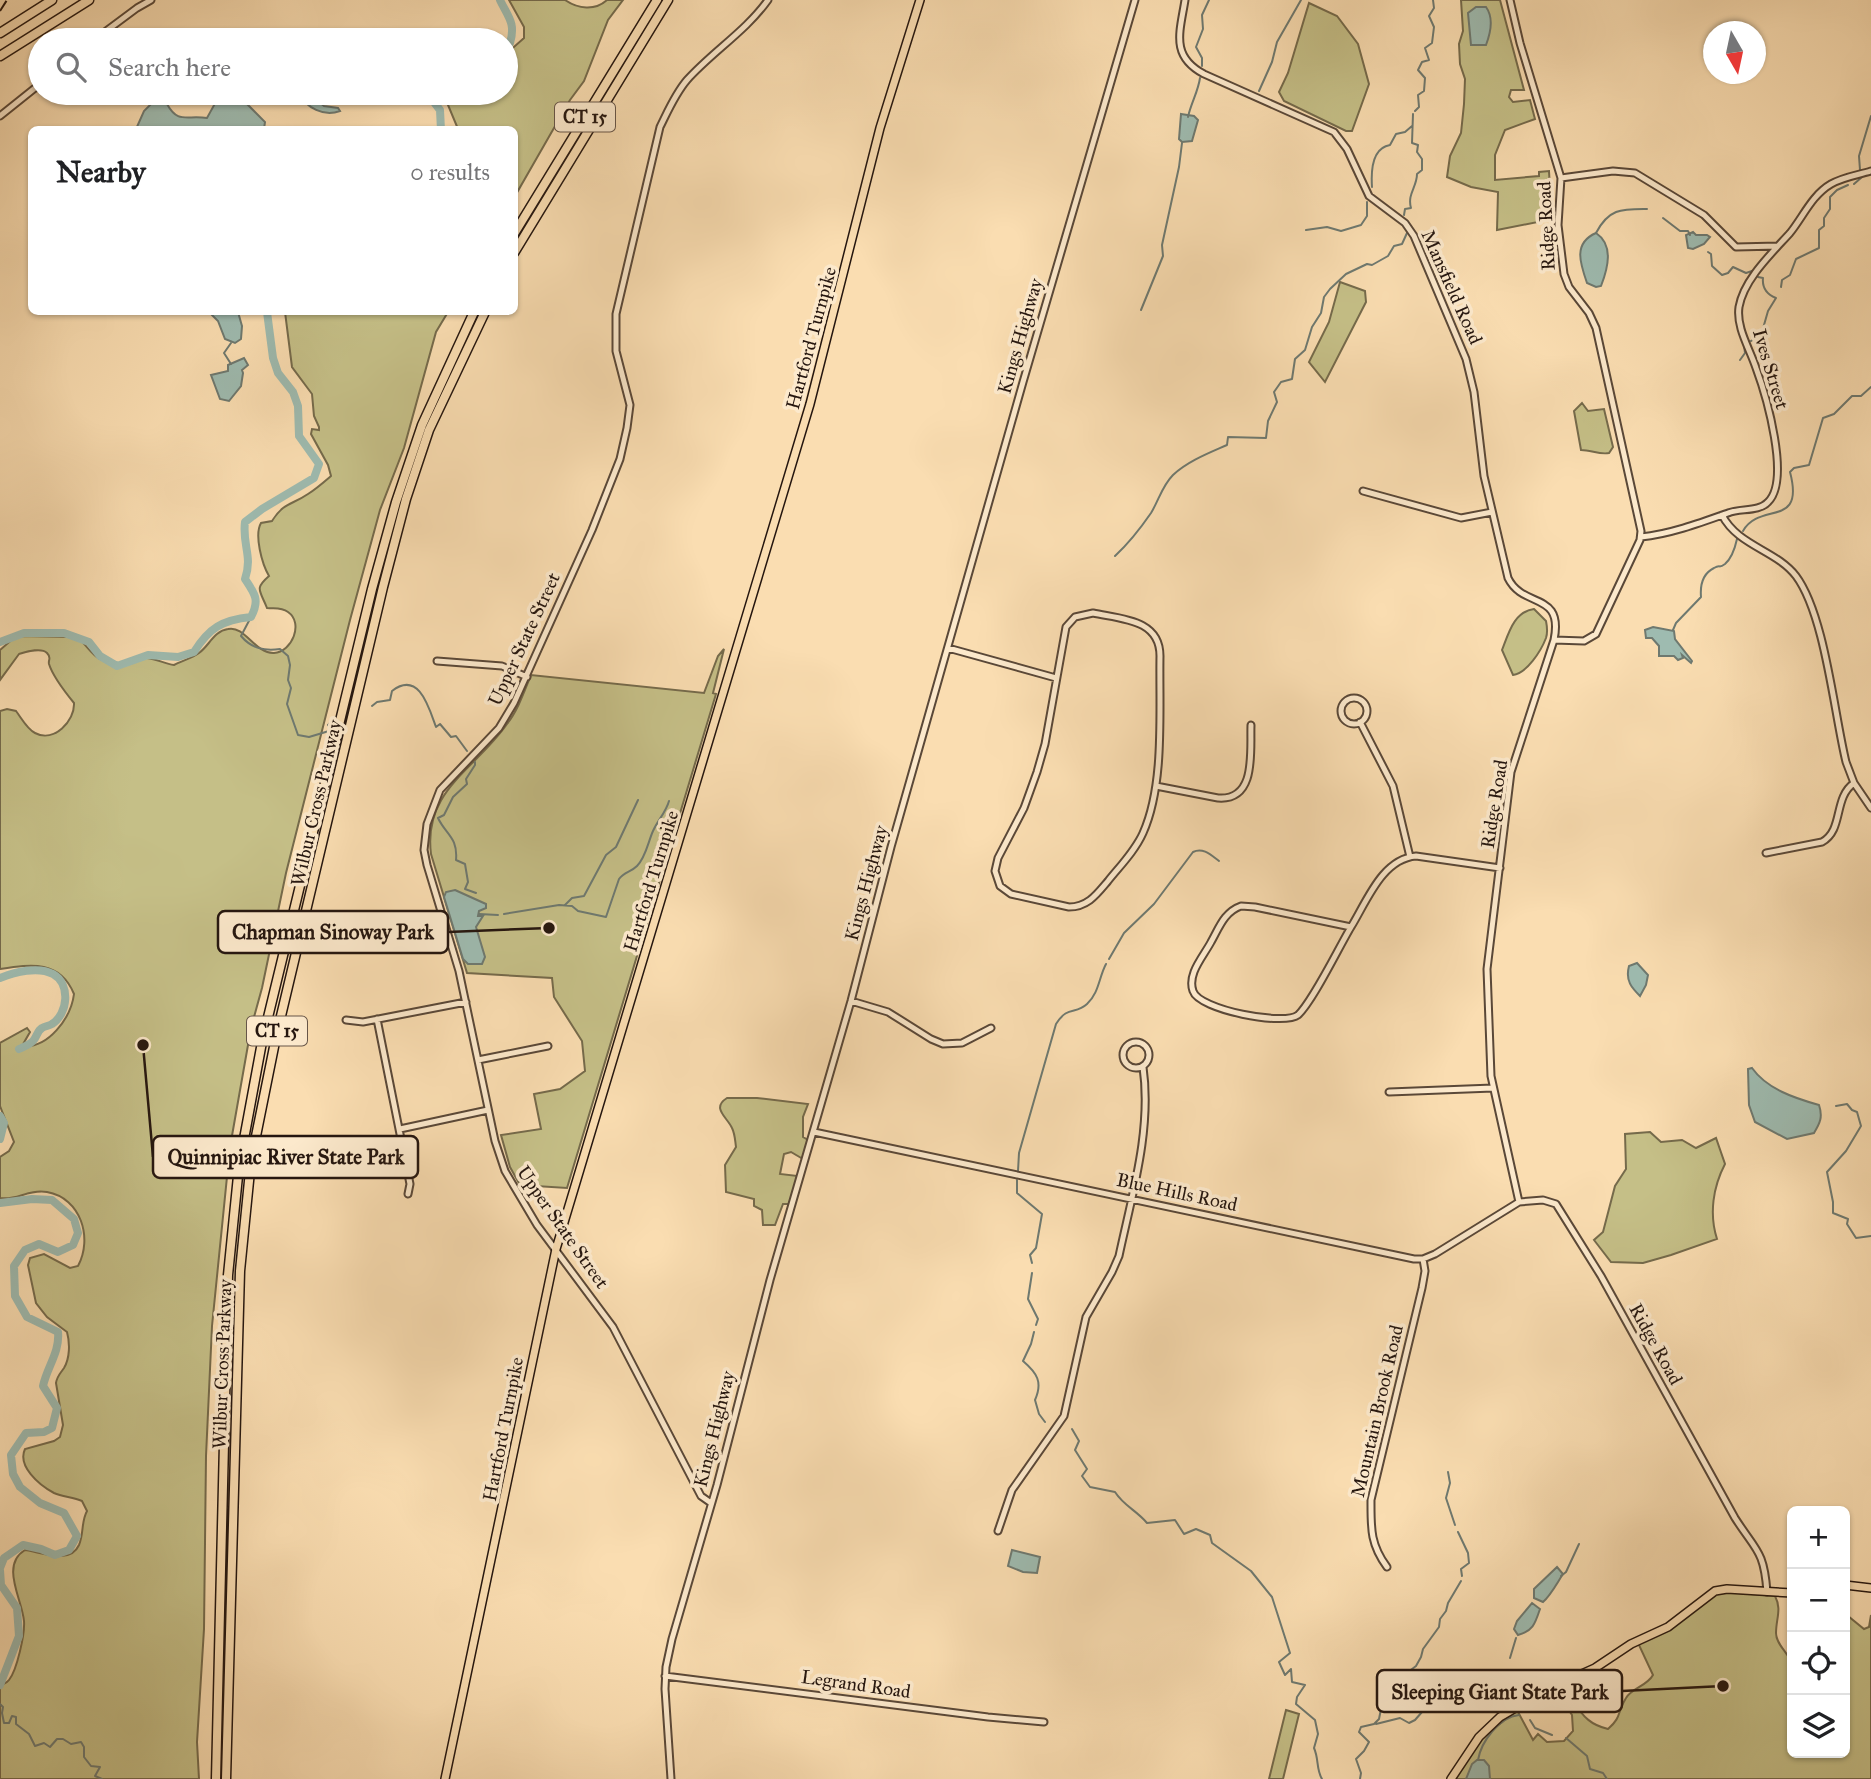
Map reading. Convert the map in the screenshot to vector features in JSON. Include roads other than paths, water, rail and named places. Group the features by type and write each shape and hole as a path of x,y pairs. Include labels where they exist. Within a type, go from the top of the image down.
{"highway":[{"path":"2,32 52,0"},
{"path":"44,28 89,0"},
{"name":"CT 15","path":"518,227 657,0"},
{"name":"CT 15","path":"518,246 668,0"},
{"path":"0,56 28,38"},
{"name":"Wilbur Cross Parkway","path":"216,1779 228,1275 239,1166 262,1042 372,589 396,502 422,425 473,315"},
{"name":"Wilbur Cross Parkway","path":"226,1779 240,1271 251,1161 276,1037 406,499 429,430 484,315"}],"main road":[{"name":"Hartford Turnpike","path":"445,1779 556,1249 810,404 885,110 920,0"},
{"path":"1850,1586 1871,1588"},
{"path":"1451,1779 1485,1730 1520,1705 1595,1668 1631,1644 1671,1625 1715,1591 1727,1589 1787,1593"}],"street":[{"path":"111,28 151,0"},
{"name":"Upper State Street","path":"711,1503 701,1496 622,1342 512,1185 497,1150 459,971 424,850 427,824 440,790 499,728 527,677 602,508 620,459 629,405 616,351 616,314 660,127 671,103 688,80 750,21 768,0"},
{"name":"Kings Highway","path":"671,1779 665,1676 672,1639 765,1296 851,1001 891,847 1135,0"},
{"name":"Mansfield Road","path":"1185,0 1180,47 1189,65 1334,132 1347,149 1369,196 1399,218 1414,236 1470,370 1482,464 1511,584 1520,593 1542,602 1552,610 1556,626 1555,640"},
{"name":"Ridge Road","path":"1510,0 1520,43 1561,178 1558,225 1563,269 1569,287 1596,327 1637,511 1640,537"},
{"path":"0,116 28,94"},
{"path":"1561,178 1631,171 1694,207 1736,247 1778,246"},
{"name":"Ives Street","path":"1640,537 1765,505 1770,500 1776,487 1777,461 1772,428 1759,376 1743,335 1739,311 1747,287 1825,188 1871,171"},
{"path":"1363,491 1461,518 1492,512"},
{"path":"1722,515 1743,539 1791,570 1798,579 1815,620 1844,753 1854,783 1871,808"},
{"path":"1555,640 1584,641 1596,634 1640,537"},
{"path":"1093,613 1137,622 1151,629 1157,638 1160,650 1156,786 1149,816 1138,842 1089,902 1078,906 1014,895 1002,888 996,880 995,867 1024,808 1037,772 1045,744 1056,678 1064,632 1075,617 1093,613"},
{"name":"Ridge Road","path":"1555,640 1511,772 1487,983 1488,1047 1493,1088 1519,1202 1547,1200 1564,1214 1735,1518 1760,1552 1765,1565 1768,1592"},
{"path":"948,648 1056,678"},
{"path":"437,661 502,666 527,677"},
{"path":"1356,698 1365,704 1366,716 1360,722 1348,723 1342,716 1342,704 1348,699 1356,698"},
{"path":"1360,722 1393,786 1410,857"},
{"path":"1156,786 1222,799 1237,795 1248,780 1251,724"},
{"path":"1766,853 1828,839 1835,824 1840,800 1854,783"},
{"path":"1351,927 1255,906 1235,908 1227,914 1194,971 1191,984 1193,992 1202,1002 1214,1007 1279,1020 1294,1018 1305,1006 1351,927 1393,864 1410,857 1500,868"},
{"path":"851,1001 888,1012 931,1040 943,1044 962,1043 991,1028"},
{"path":"346,1020 358,1022 466,1002"},
{"path":"377,1019 410,1184 408,1194"},
{"path":"998,1531 1012,1490 1064,1416 1086,1317 1116,1264 1141,1153 1145,1081 1143,1067 1148,1060 1147,1048 1140,1043 1132,1043 1124,1052 1124,1061 1130,1067 1143,1067"},
{"path":"478,1060 548,1046"},
{"path":"1389,1091 1493,1088"},
{"path":"400,1129 488,1110"},
{"name":"Blue Hills Road","path":"814,1132 1423,1259"},
{"path":"1423,1259 1444,1249 1519,1202"},
{"name":"Mountain Brook Road","path":"1387,1567 1376,1553 1371,1497 1422,1288 1425,1271 1423,1259"},
{"name":"Legrand Road","path":"665,1676 1044,1722"}],"waterway":[{"path":"500,0 512,28"},
{"path":"1202,66 1202,58 1196,47 1203,29 1202,15 1209,0"},
{"path":"1259,91 1272,62 1277,42 1301,0"},
{"path":"1415,111 1419,107 1418,95 1424,91 1425,78 1418,70 1422,62 1429,60 1425,48 1432,43 1434,27 1429,16 1434,8 1433,0"},
{"path":"1188,117 1200,78"},
{"path":"436,105 440,110 441,126"},
{"path":"1404,215 1405,209 1411,208 1410,199 1417,174 1422,170 1418,145 1412,143 1413,114"},
{"path":"1860,170 1859,156 1871,116"},
{"path":"1372,187 1373,168 1379,151 1390,145 1396,134 1405,132 1412,126"},
{"path":"1141,310 1163,256 1162,245 1182,143"},
{"path":"1854,184 1862,177"},
{"path":"1781,287 1782,280 1790,275 1796,259 1819,248 1819,230 1824,226 1824,218 1830,209 1830,197 1848,185"},
{"path":"1306,230 1327,227 1341,231 1361,225 1367,216 1367,202"},
{"path":"1596,233 1611,214 1630,209 1647,209"},
{"path":"1663,218 1680,231 1688,231 1690,235"},
{"path":"1115,556 1143,525 1166,484 1179,470 1227,445 1228,437 1266,438 1268,421 1277,402 1274,392 1281,382 1292,379 1295,359 1305,350 1312,327 1321,313 1324,297 1346,274 1388,256 1394,246 1402,244 1407,233"},
{"path":"1708,252 1711,254 1712,266 1722,275 1733,267 1746,273 1752,271"},
{"path":"1751,341 1762,332 1768,311 1776,298 1765,290 1763,278 1758,277"},
{"path":"0,642 24,633 64,633 89,642 100,656 117,666 148,655 178,657 194,652 217,627 232,620 251,617 256,601 245,579 248,564 245,522 314,478 319,464 299,436 298,406 293,392 278,373 273,358 267,315"},
{"path":"231,343 224,353 231,364"},
{"path":"1740,360 1745,353 1744,345"},
{"path":"1743,531 1760,517 1786,508 1791,501 1793,490 1790,472 1794,468 1809,465 1823,418 1834,414 1852,396 1861,396 1871,387"},
{"path":"1673,630 1676,623 1701,597 1702,584 1707,573 1730,559 1737,539"},
{"path":"251,617 241,636 254,646 280,649 288,656 288,680 291,688 287,704 298,735 309,737 329,731 331,728 328,725 336,717"},
{"path":"372,706 377,702 390,700 392,691 401,686 416,688 422,694 436,727 440,724 451,737 456,736 467,751"},
{"path":"475,762 466,779 467,784 453,797 444,815 438,818 453,841 456,860 465,864 468,882 465,889 476,893"},
{"path":"565,905 572,898 584,896 606,855 616,847 638,800"},
{"path":"504,914 559,905 572,906 578,911 606,917 619,879 640,862 669,801"},
{"path":"1109,959 1124,933 1154,904 1193,852 1204,851 1219,861"},
{"path":"479,914 498,915"},
{"path":"1018,1171 1019,1153 1056,1024 1064,1014 1083,1007 1091,1000 1106,964"},
{"path":"0,978 40,970 59,979 65,992 64,1006 57,1019 40,1029 33,1041 19,1049"},
{"path":"1836,1106 1847,1104 1857,1112 1861,1126 1846,1151 1827,1172 1833,1213 1848,1219 1847,1224 1856,1238 1871,1236"},
{"path":"0,1116 4,1123 0,1139"},
{"path":"1017,1180 1017,1193 1042,1214 1036,1248 1030,1255 1032,1263"},
{"path":"0,1203 32,1199 52,1200 74,1219 78,1233 73,1245 58,1252 39,1244 25,1250 14,1266 15,1296 27,1317 58,1332 55,1353 43,1386 57,1408 52,1428 44,1432 26,1433 11,1455 13,1474 20,1487 40,1503 64,1513 77,1536 69,1550 55,1555 23,1545 4,1558 0,1568"},
{"path":"1032,1273 1028,1299 1038,1319 1036,1325"},
{"path":"1034,1332 1023,1361 1037,1378 1035,1400 1039,1414 1045,1422"},
{"path":"1072,1429 1079,1441 1075,1450 1087,1469 1082,1476 1090,1487 1115,1492 1147,1523 1175,1520 1184,1534 1196,1529 1210,1535 1212,1543 1251,1571 1272,1597 1290,1653 1279,1662 1285,1675 1291,1669 1292,1682 1305,1685 1296,1704 1315,1720 1318,1734 1314,1748 1322,1779"},
{"path":"1448,1472 1450,1483 1446,1498 1455,1525"},
{"path":"1458,1532 1468,1553 1469,1563 1461,1569 1462,1576"},
{"path":"1561,1576 1566,1572 1579,1544"},
{"path":"0,1570 1,1585 17,1608 19,1636 0,1685"},
{"path":"1360,1779 1361,1773 1356,1759 1369,1742 1359,1732 1361,1727 1374,1724 1379,1719 1382,1704 1399,1679 1416,1666 1461,1581"},
{"path":"1510,1658 1516,1638"},
{"path":"1376,1724 1400,1718 1409,1723 1422,1712 1490,1689"},
{"path":"0,1704 3,1707 4,1723 9,1723 12,1716 16,1717 16,1724 29,1734 35,1746 44,1743 50,1747 57,1739 71,1744 81,1742 84,1757 91,1766 100,1767 95,1776 102,1779"},
{"path":"1478,1760 1483,1746 1498,1725 1519,1715"},
{"path":"1530,1720 1535,1728 1552,1735"},
{"path":"1566,1738 1587,1756 1590,1769 1603,1773 1607,1779"}],"railway":[{"path":"0,11 7,0"}],"place":[{"name":"Chapman Sinoway Park","path":"549,928"},
{"name":"Quinnipiac River State Park","path":"143,1045"},
{"name":"Sleeping Giant State Park","path":"1723,1686"}]}
